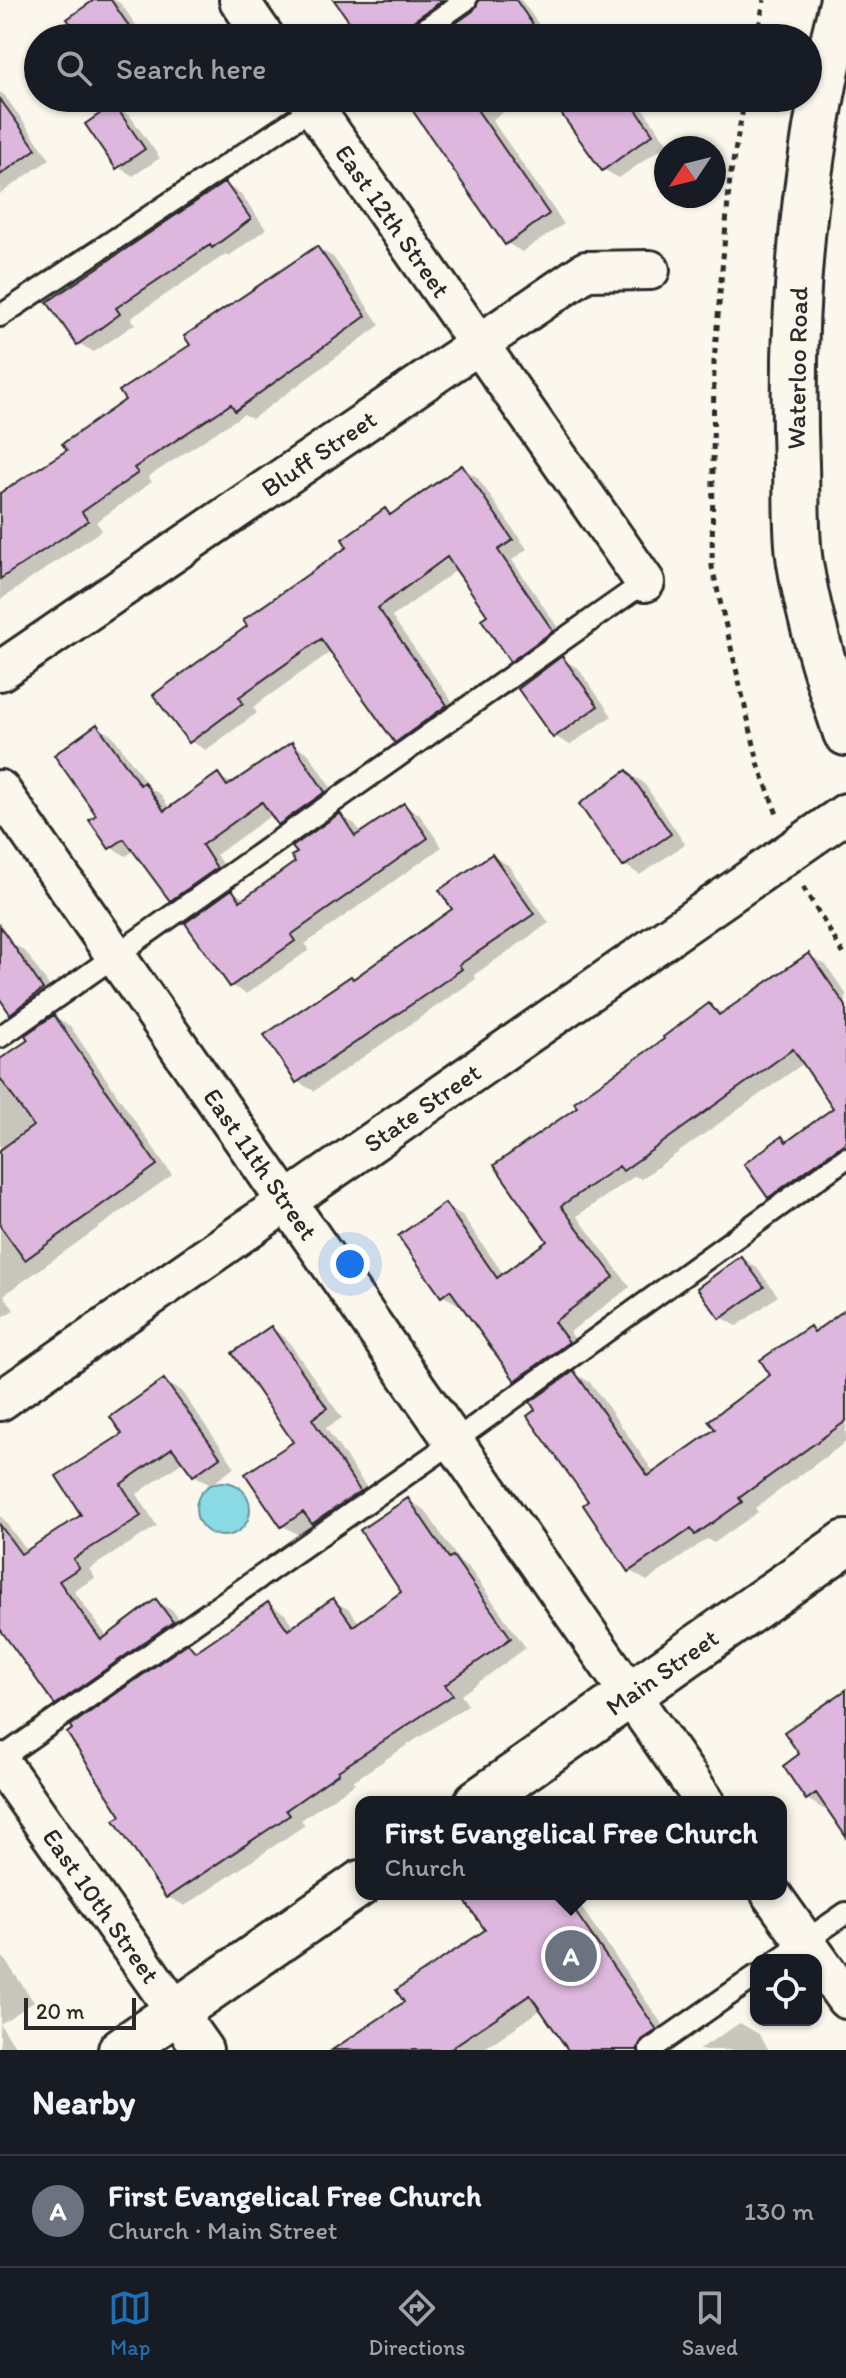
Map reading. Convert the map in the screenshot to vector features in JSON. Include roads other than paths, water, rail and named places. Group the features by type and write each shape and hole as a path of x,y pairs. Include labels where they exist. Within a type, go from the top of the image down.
{"main road":[{"name":"Waterloo Road","path":"822,95 843,0"},
{"name":"Waterloo Road","path":"818,112 796,295 795,426 800,562 826,673 846,733"},
{"name":"Main Street","path":"486,1796 846,1543"},
{"path":"121,2050 355,1887"}],"street":[{"path":"239,0 255,24"},
{"name":"East 12th Street","path":"323,112 645,582"},
{"name":"Bluff Street","path":"0,671 586,271 650,270"},
{"name":"East 11th Street","path":"0,790 701,1796"},
{"name":"State Street","path":"0,1401 846,813"},
{"name":"East 10th Street","path":"0,1761 203,2050"},
{"path":"773,1900 792,1951 846,1999"}],"lane":[{"path":"432,24 466,0"},
{"path":"0,316 300,112"},
{"path":"0,1037 645,582"},
{"path":"0,1761 453,1442 846,1158"},
{"path":"792,1951 846,1913"},
{"path":"650,2050 750,1980"}],"water":[{"path":"223,1482 234,1484 242,1490 248,1498 248,1520 242,1528 234,1534 223,1536 212,1534 204,1528 198,1520 196,1509 198,1498 204,1490 212,1484"}],"place":[{"name":"First Evangelical Free Church","path":"571,1956"}]}
